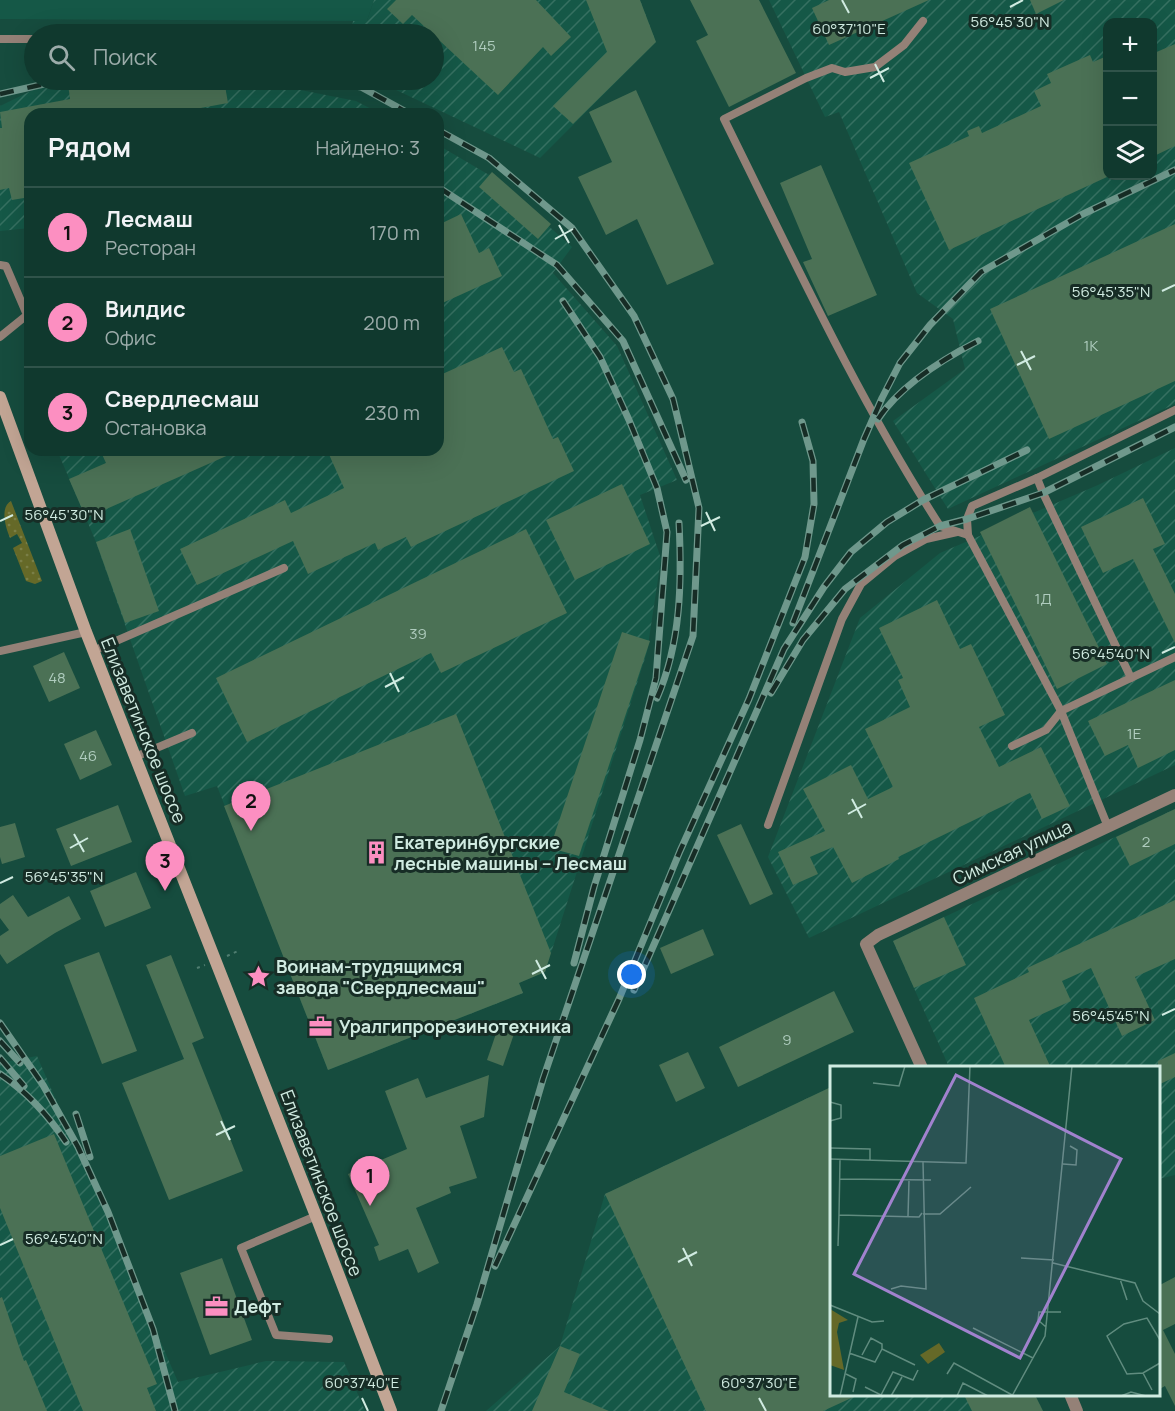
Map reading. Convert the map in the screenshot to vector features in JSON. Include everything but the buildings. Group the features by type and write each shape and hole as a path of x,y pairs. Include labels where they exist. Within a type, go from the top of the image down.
{"main road":[{"name":"Елизаветинское шоссе","path":"0,397 93,651 391,1411"}],"street":[{"name":"Симская улица","path":"921,1066 866,944 878,935 1175,795"},
{"path":"1070,1396 1077,1411"}],"lane":[{"path":"923,21 904,45 875,67 845,72 832,68 806,78 724,119 850,372 923,500 940,526 969,535"},
{"path":"0,39 24,39"},
{"path":"0,265 6,266 24,308"},
{"path":"0,337 24,317"},
{"path":"1108,827 1061,711 969,535 967,519 972,506 1038,478 1175,410"},
{"path":"1038,478 1042,493 1131,678"},
{"path":"768,825 842,619 861,584 895,556 926,539 958,532"},
{"path":"93,651 284,568"},
{"path":"0,651 86,632"},
{"path":"1012,746 1046,730 1061,711 1175,657"},
{"path":"135,757 192,733"},
{"path":"316,1216 241,1248 276,1335 329,1339"}],"shaded area":[{"path":"0,0 374,0 367,21 0,19"},
{"path":"374,0 640,0 656,42 540,158 444,113 444,108 434,108 396,90 444,90 444,24 353,24 353,21 367,21"},
{"path":"769,0 1175,0 1175,404 948,509 893,421 965,369 953,319 917,293 839,112 825,117"},
{"path":"33,90 300,90 356,101 369,108 24,108 24,229 0,231 0,106"},
{"path":"444,149 496,179 572,247 553,273 617,346 677,480 640,495 661,559 647,652 545,972 519,983 523,993 328,1070 217,786 185,796 96,542 60,456 444,456"},
{"path":"1175,448 1175,765 809,938 768,857 860,618 940,553 1098,485"},
{"path":"11,501 42,581 35,584 26,581 13,548 22,543 17,534 10,538 6,528 4,517"},
{"path":"1175,809 1175,1175 1160,1179 1160,1066 949,1066 893,941"},
{"path":"37,1056 178,1382 266,1361 344,1362 365,1411 0,1411 0,1063"},
{"path":"830,1087 830,1396 1036,1396 1043,1411 486,1411 560,1346 605,1194"}],"railway":[{"path":"0,94 24,89"},
{"path":"366,90 399,108"},
{"path":"441,1411 477,1304 543,1079 693,636 699,508 673,399 634,316 572,228 489,158 444,133"},
{"path":"793,623 882,398 900,363 930,325 981,272 1081,215 1175,170"},
{"path":"444,191 557,265 623,341 686,480"},
{"path":"563,301 600,357 629,420 657,488 667,532 656,678 574,963"},
{"path":"878,419 898,395 923,374 978,341"},
{"path":"495,1266 619,999 680,851 749,699 805,557 814,504 813,461 802,422"},
{"path":"771,693 803,640 845,589 903,545 940,526 1043,493 1175,427"},
{"path":"634,990 784,649 824,587 851,552 887,522 923,500 1027,450"},
{"path":"657,698 671,656 678,612 679,523"},
{"path":"0,1023 43,1085 78,1147 108,1212 153,1329 175,1411"},
{"path":"0,1041 20,1063"},
{"path":"0,1058 24,1086"},
{"path":"0,1074 36,1105 66,1142"},
{"path":"76,1114 90,1157"}],"place":[{"name":"Вилдис","path":"251,831"},
{"name":"Екатеринбургские лесные машины – Лесмаш","path":"376,852"},
{"name":"Свердлесмаш","path":"165,891"},
{"name":"Воинам-трудящимся завода \"Свердлесмаш\"","path":"258,976"},
{"name":"Уралгипрорезинотехника","path":"321,1026"},
{"name":"Лесмаш","path":"370,1206"},
{"name":"Дефт","path":"216,1306"}]}
